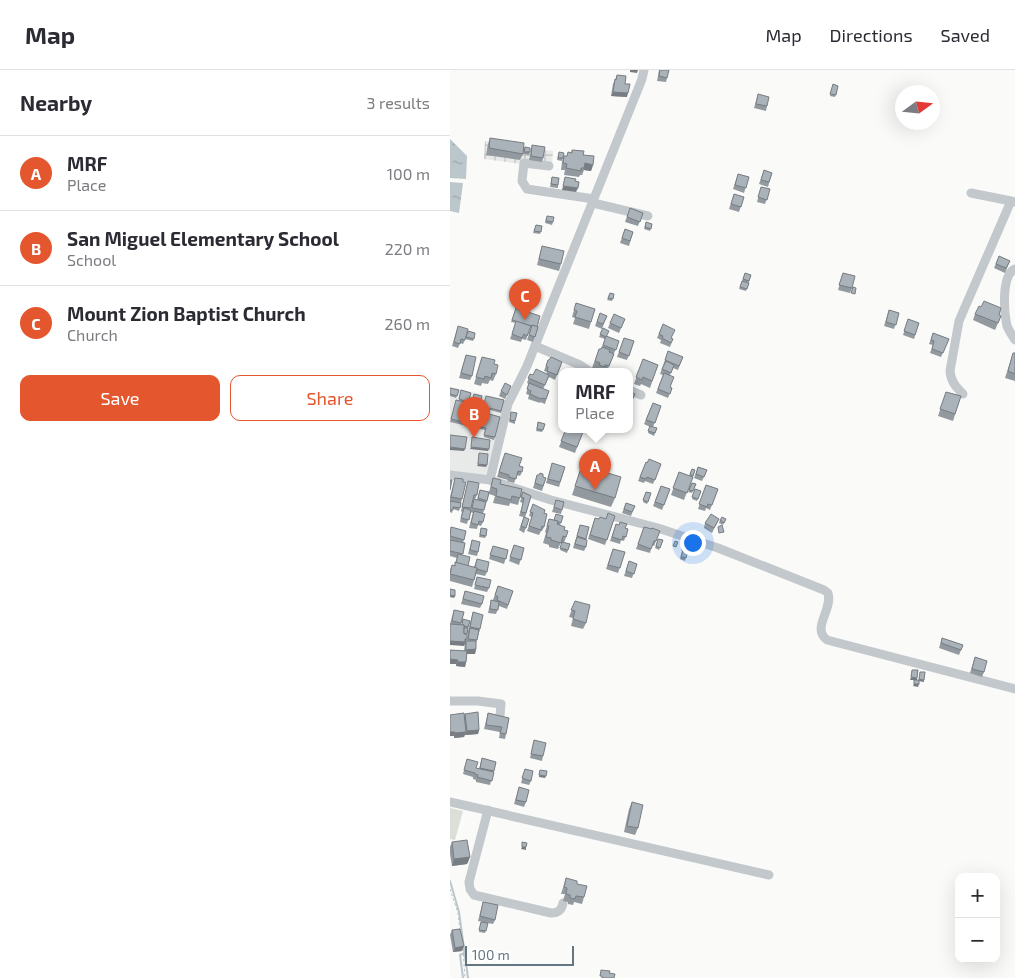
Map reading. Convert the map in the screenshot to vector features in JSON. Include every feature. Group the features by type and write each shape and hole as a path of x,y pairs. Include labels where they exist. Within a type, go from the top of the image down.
{"street":[{"path":"490,480 508,404 535,346 594,201 644,70"},
{"path":"549,166 524,162 522,181 527,189 594,201 648,216"},
{"path":"963,394 950,378 959,321 1013,202 971,193"},
{"path":"1015,269 1009,273 1005,285 1007,325 1015,340"},
{"path":"535,346 584,368"},
{"path":"633,392 640,395"},
{"path":"450,475 490,480 551,500 658,528 718,548 828,593 829,602 820,630 821,635 827,640 1015,689"},
{"path":"450,701 478,701 501,704 500,716"},
{"path":"450,802 769,875"},
{"path":"488,810 469,882 470,889 474,895 551,913 559,911 564,902"}],"path":[{"path":"450,889 458,913 460,931"},
{"path":"463,948 464,978"}],"shaded area":[{"path":"485,141 553,151 552,166 484,159"},
{"path":"450,387 507,400 489,477 450,472"},
{"path":"450,808 463,811 455,840 450,839"}],"water":[{"path":"450,139 467,156 466,179 450,178"},
{"path":"450,182 463,183 459,213 450,211"}],"building":[{"path":"660,70 669,70 667,78 659,76"},
{"path":"617,75 626,76 625,84 630,84 628,93 613,92"},
{"path":"833,84 838,86 836,95 830,94"},
{"path":"758,94 769,97 767,106 756,104"},
{"path":"490,138 524,143 523,154 489,148"},
{"path":"532,145 545,147 543,158 531,156"},
{"path":"525,147 530,148 530,152 524,152"},
{"path":"572,150 584,151 583,155 594,156 593,165 585,163 581,171 566,168 567,164 563,163 564,156 567,156 568,152 572,153"},
{"path":"559,152 564,153 563,158 558,158"},
{"path":"764,170 772,173 769,182 761,180"},
{"path":"738,174 749,177 746,188 735,185"},
{"path":"552,177 559,178 558,185 551,184"},
{"path":"565,177 576,179 575,181 579,182 578,188 563,186"},
{"path":"761,187 770,189 767,200 758,197"},
{"path":"734,194 744,197 741,207 731,204"},
{"path":"630,208 643,213 640,222 627,217"},
{"path":"547,216 554,217 553,222 546,221"},
{"path":"646,222 652,224 651,229 645,227"},
{"path":"536,225 542,226 541,232 534,231"},
{"path":"625,229 633,232 630,241 622,238"},
{"path":"542,246 564,251 561,264 539,259"},
{"path":"999,256 1010,261 1006,268 996,264"},
{"path":"745,273 751,275 749,281 743,279"},
{"path":"843,273 855,276 852,288 839,285"},
{"path":"742,281 749,283 747,289 740,287"},
{"path":"853,287 856,288 855,294 851,293"},
{"path":"610,293 614,294 613,299 608,298"},
{"path":"984,301 1001,308 999,315 1001,316 998,323 975,314"},
{"path":"576,303 595,309 591,322 575,317 577,311 574,310"},
{"path":"516,308 540,316 537,327 512,320"},
{"path":"889,310 899,313 896,325 886,322"},
{"path":"600,313 607,316 603,324 597,322"},
{"path":"614,314 625,319 621,328 610,323"},
{"path":"908,319 919,323 915,335 904,331"},
{"path":"516,321 531,326 527,336 524,334 522,338 512,334"},
{"path":"663,324 675,330 671,343 659,334"},
{"path":"532,325 538,327 535,337 529,335"},
{"path":"458,326 468,329 465,340 461,339 460,344 454,342"},
{"path":"603,328 609,331 606,337 600,334"},
{"path":"468,331 475,333 474,339 466,337"},
{"path":"933,333 949,339 943,353 932,349 934,341 931,340"},
{"path":"606,336 619,341 616,350 603,345"},
{"path":"624,338 634,341 629,356 619,352"},
{"path":"602,347 614,354 609,366 599,365 600,363 595,361 599,349"},
{"path":"668,351 683,357 679,366 665,360"},
{"path":"1013,353 1015,353 1015,374 1008,371"},
{"path":"466,355 476,357 472,376 461,373"},
{"path":"482,357 495,360 494,364 498,365 496,374 492,373 491,378 485,376 484,379 476,377"},
{"path":"551,357 562,362 558,368 557,375 547,371 548,367 546,366"},
{"path":"643,359 658,365 652,381 643,377 642,380 636,377"},
{"path":"666,361 674,365 671,373 662,369"},
{"path":"536,369 549,375 545,385 528,378 530,374 533,375"},
{"path":"664,373 674,377 670,387 672,388 670,394 658,389"},
{"path":"505,383 511,386 507,395 501,391"},
{"path":"529,383 549,391 546,399 530,394 531,391 527,389"},
{"path":"450,388 459,390 457,396 450,394"},
{"path":"461,390 471,393 468,402 459,399"},
{"path":"946,392 961,396 955,414 940,409"},
{"path":"474,394 482,396 480,403 472,401"},
{"path":"486,396 504,400 501,411 490,408 489,414 500,417 495,437 484,435 486,428 451,419 456,400 483,407"},
{"path":"653,403 661,406 655,423 646,420"},
{"path":"511,412 517,413 515,421 510,420"},
{"path":"538,422 545,424 543,430 537,429"},
{"path":"650,426 657,428 655,433 648,431"},
{"path":"564,433 583,433 577,447 561,441"},
{"path":"450,435 467,437 465,449 450,447"},
{"path":"472,437 490,440 489,449 471,447"},
{"path":"479,453 488,454 487,465 478,464"},
{"path":"505,453 522,458 519,466 523,467 522,472 518,471 516,479 499,472"},
{"path":"649,459 661,464 655,480 640,477"},
{"path":"552,463 565,467 560,482 548,479"},
{"path":"582,465 621,477 615,498 575,486"},
{"path":"698,467 707,470 704,477 696,474"},
{"path":"692,469 695,470 693,476 690,474"},
{"path":"679,472 693,477 687,493 673,488"},
{"path":"540,473 546,478 543,486 535,483 537,475"},
{"path":"455,478 463,479 463,482 466,482 462,499 451,497"},
{"path":"493,478 501,480 500,484 522,489 520,498 512,496 511,500 496,496 497,489 491,487"},
{"path":"468,481 479,483 477,495 474,495 471,508 462,507"},
{"path":"692,483 696,484 693,491 689,490"},
{"path":"706,485 718,489 712,505 708,504 707,507 699,504"},
{"path":"661,486 670,489 664,505 655,502"},
{"path":"695,489 701,491 698,499 692,497"},
{"path":"480,490 489,492 487,501 478,498"},
{"path":"523,492 531,496 526,513 521,512 524,498 521,497"},
{"path":"646,492 651,493 648,502 643,500"},
{"path":"474,499 486,502 484,510 472,508"},
{"path":"556,500 564,502 562,510 554,507"},
{"path":"450,501 461,503 460,508 453,507 453,510 450,510"},
{"path":"626,503 635,506 632,512 624,509"},
{"path":"533,504 545,510 544,513 547,514 544,527 542,526 541,530 529,526 533,513 530,512"},
{"path":"464,508 471,510 469,520 461,518"},
{"path":"474,511 485,514 483,522 479,521 478,525 471,523"},
{"path":"608,513 615,516 607,540 590,535 595,518 606,519"},
{"path":"556,514 563,516 561,523 554,520"},
{"path":"711,514 719,519 714,528 705,523"},
{"path":"524,517 529,519 526,528 521,526"},
{"path":"722,517 726,519 724,523 720,520"},
{"path":"549,519 558,521 557,524 565,527 564,530 568,531 566,537 563,536 561,543 546,537"},
{"path":"620,522 627,524 625,528 628,529 626,537 623,536 622,540 612,537 616,524 619,525"},
{"path":"580,525 589,527 586,539 577,536"},
{"path":"722,525 724,532 719,533 718,527"},
{"path":"451,527 466,531 464,540 450,536"},
{"path":"644,527 660,531 651,549 638,544"},
{"path":"481,528 487,529 486,536 480,535"},
{"path":"577,537 587,540 586,547 575,544"},
{"path":"658,539 663,540 660,548 656,546"},
{"path":"450,540 465,543 463,554 450,551"},
{"path":"472,540 480,542 478,552 470,550"},
{"path":"675,541 678,542 676,547 673,546"},
{"path":"562,542 570,544 568,550 560,548"},
{"path":"683,544 689,545 688,550 682,548"},
{"path":"514,545 524,548 521,560 510,557"},
{"path":"493,546 508,550 506,559 490,555"},
{"path":"613,549 625,552 620,568 608,565"},
{"path":"683,550 688,551 686,558 681,557"},
{"path":"458,554 470,557 468,566 456,563"},
{"path":"477,559 489,562 487,572 475,567"},
{"path":"629,561 637,564 634,574 626,571"},
{"path":"455,562 477,568 474,580 450,574 452,565 455,566"},
{"path":"477,577 491,580 489,588 475,585"},
{"path":"498,586 513,591 508,605 497,600 498,597 495,595"},
{"path":"450,589 455,590 455,596 450,595"},
{"path":"465,591 484,596 482,604 463,599"},
{"path":"491,600 499,602 498,610 490,609"},
{"path":"575,601 590,605 586,623 573,619 575,611 571,610"},
{"path":"454,610 464,612 461,623 452,621"},
{"path":"473,612 483,615 480,629 470,627"},
{"path":"463,619 470,621 468,627 462,625"},
{"path":"450,624 464,625 464,634 467,634 465,642 450,641"},
{"path":"464,628 468,628 467,634 464,633"},
{"path":"470,628 479,630 477,640 468,639"},
{"path":"942,638 963,645 961,650 941,643"},
{"path":"466,641 476,641 476,649 466,650"},
{"path":"450,650 467,651 466,662 457,662 458,660 450,659"},
{"path":"975,657 987,661 984,672 972,669"},
{"path":"912,670 918,670 917,678 911,677"},
{"path":"920,672 925,672 924,680 919,679"},
{"path":"914,680 919,680 919,684 914,684"},
{"path":"478,712 479,730 467,731 465,714"},
{"path":"464,713 466,732 450,732 450,715"},
{"path":"488,713 509,718 506,734 500,733 502,727 486,725"},
{"path":"534,740 546,743 543,756 531,754"},
{"path":"482,758 496,762 494,771 480,768"},
{"path":"467,759 478,762 476,768 494,772 492,781 477,777 478,775 475,773 464,770"},
{"path":"525,769 533,771 531,781 522,778"},
{"path":"540,770 547,771 546,776 539,775"},
{"path":"519,787 529,790 526,802 516,800"},
{"path":"632,802 643,805 638,828 627,826"},
{"path":"467,840 470,857 454,859 452,842"},
{"path":"522,842 527,843 526,847 522,847"},
{"path":"566,878 577,881 577,884 587,886 584,897 576,896 575,899 570,898 570,895 566,894 567,888 564,887"},
{"path":"483,902 498,905 495,920 480,916"},
{"path":"481,922 488,923 486,931 479,930"},
{"path":"460,929 464,946 455,948 452,930"},
{"path":"601,970 610,971 609,973 615,974 614,978 602,978 600,976"}],"waterway":[{"path":"450,881 459,912 468,978"},
{"path":"463,978 460,955 464,953"}],"place":[{"name":"Mount Zion Baptist Church","path":"525,320"},
{"name":"San Miguel Elementary School","path":"474,438"},
{"name":"MRF","path":"595,490"}]}
